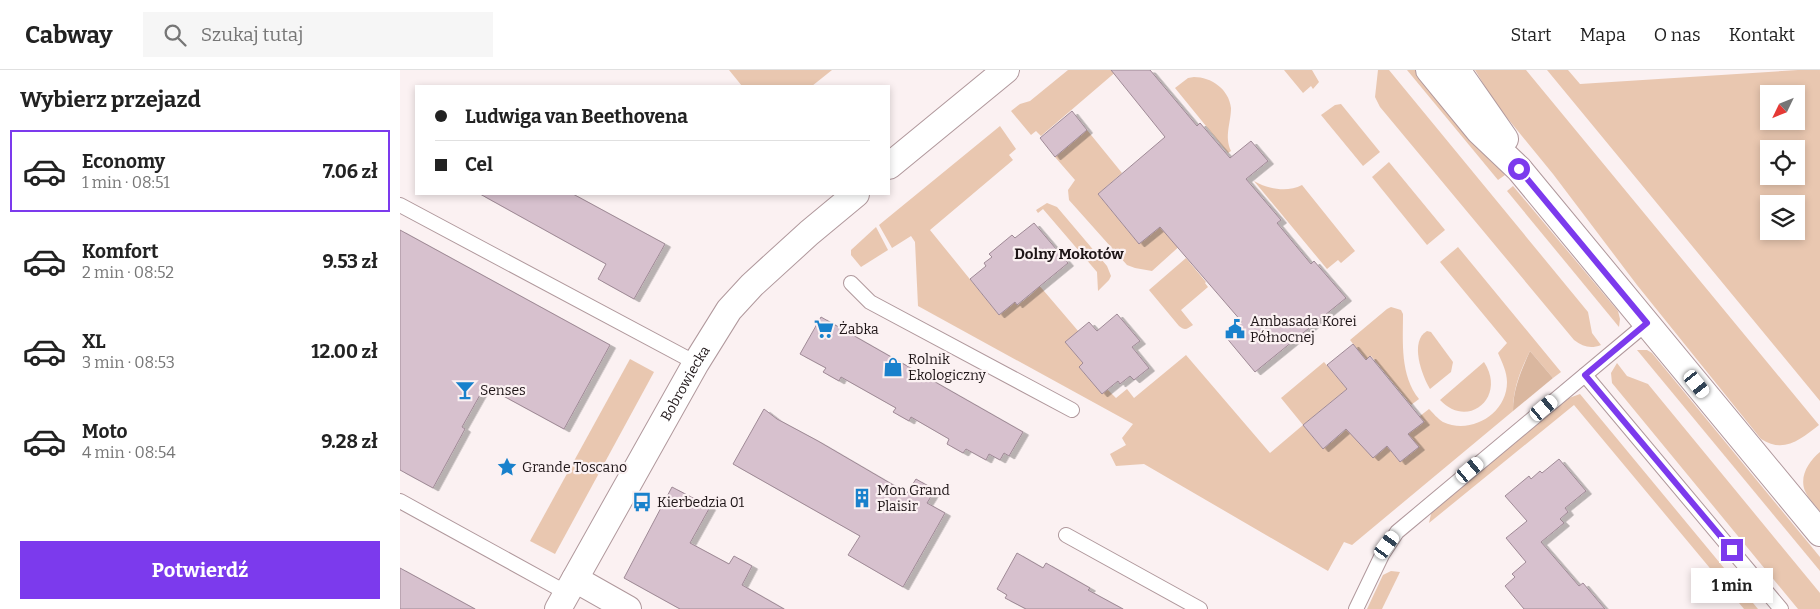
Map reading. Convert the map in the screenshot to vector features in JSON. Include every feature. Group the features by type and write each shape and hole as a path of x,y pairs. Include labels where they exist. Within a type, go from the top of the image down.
{"street":[{"path":"890,165 1006,70"},
{"path":"1429,70 1479,131 1519,169 1820,533"},
{"path":"1457,70 1506,140 1519,169"},
{"name":"Bobrowiecka","path":"567,594 696,363 729,310 738,298 809,233 855,195"},
{"path":"567,594 628,609"}],"lane":[{"path":"400,205 696,363"},
{"path":"851,283 870,302 1072,410"},
{"path":"1356,609 1382,555 1396,532 1647,323"},
{"path":"1585,375 1781,609"},
{"path":"400,502 567,594"},
{"path":"1066,535 1200,609"}],"shaded area":[{"path":"729,70 832,70 813,85 741,85"},
{"path":"1068,70 1118,70 1041,136 1036,131 1031,135 1011,111 1020,104 1030,101"},
{"path":"1284,70 1312,70 1319,82 1313,89 1311,86 1303,93"},
{"path":"1378,70 1389,70 1588,312 1592,333 1601,345 1587,347 1574,340 1380,107 1375,97"},
{"path":"1407,70 1418,70 1505,175 1498,180"},
{"path":"1475,70 1526,70 1819,425 1799,440 1785,445 1769,443 1761,439 1637,285 1553,174 1495,103"},
{"path":"1547,70 1568,70 1580,84 1820,70 1820,401"},
{"path":"1188,78 1207,79 1218,85 1230,101 1231,114 1228,140 1231,151 1228,153 1175,88"},
{"path":"1341,104 1380,152 1363,166 1321,115 1335,105"},
{"path":"1000,126 1016,149 1009,155 1013,160 930,230 999,315 1015,302 1018,305 1034,292 1032,289 1038,284 1079,332 1066,342 1083,363 1079,367 1101,394 1107,389 1116,398 1127,389 1134,398 1186,355 1270,453 1303,425 1323,449 1352,425 1373,458 1387,446 1400,462 1418,447 1405,431 1424,422 1420,416 1429,409 1443,422 1465,426 1486,419 1501,404 1505,393 1506,375 1498,353 1507,343 1440,262 1458,247 1561,372 1553,378 1530,351 1518,380 1514,395 1513,411 1352,545 1344,542 1328,571 1144,464 1116,466 1110,454 1126,445 1122,438 1133,424 918,306 915,242 911,236 892,248 879,225"},
{"path":"1087,130 1122,173 1098,194 1139,244 1175,214 1193,234 1152,271 1127,265 1069,200 1068,190 1075,180 1055,157"},
{"path":"1389,162 1445,230 1427,245 1372,177"},
{"path":"1254,181 1278,189 1290,189 1302,185 1355,251 1341,263 1338,260 1327,269"},
{"path":"1513,186 1618,311 1619,327 1507,191"},
{"path":"1047,203 1057,207 1107,266 1111,276 1098,291 1097,272 1043,209 1038,213 1036,210"},
{"path":"876,227 888,250 861,267 851,255 851,250"},
{"path":"1186,258 1208,287 1181,310 1193,325 1184,329 1179,326 1149,290"},
{"path":"1391,307 1401,310 1403,314 1403,347 1408,380 1419,399 1411,405 1371,356 1366,360 1350,340"},
{"path":"1427,331 1431,332 1453,362 1451,372 1430,389 1421,368 1418,350 1419,342"},
{"path":"1637,350 1647,350 1652,353 1820,557 1820,571"},
{"path":"1530,351 1553,378 1513,411 1516,388"},
{"path":"630,359 654,372 555,554 530,541"},
{"path":"1324,362 1347,389 1303,425 1281,398"},
{"path":"1484,362 1490,375 1491,387 1488,397 1481,405 1472,410 1462,412 1451,408 1440,400"},
{"path":"1617,363 1627,376 1648,384 1820,593 1820,609 1798,609 1612,383 1611,373"},
{"path":"1580,394 1758,609 1744,609 1574,405 1429,523 1431,514 1438,504 1569,398"},
{"path":"1820,452 1820,511 1806,494 1803,480 1809,464"},
{"path":"1391,571 1400,572 1382,609 1367,609 1383,575"}],"building":[{"path":"1111,70 1150,70 1197,126 1200,123 1230,158 1251,141 1268,161 1246,179 1281,220 1277,223 1311,264 1314,261 1346,298 1255,372 1225,336 1242,322 1160,227 1139,244 1098,194 1165,137"},
{"path":"1072,111 1087,130 1055,157 1040,138"},
{"path":"482,195 575,195 665,244 634,299 598,279 606,264"},
{"path":"1034,223 1068,263 1017,305 1015,302 999,315 970,279 986,266 984,263 992,257 989,254 1012,235 1015,238"},
{"path":"400,230 610,345 564,429 485,386 462,427 465,429 433,488 400,470"},
{"path":"1117,314 1140,341 1132,347 1149,368 1134,380 1130,376 1120,384 1118,381 1102,394 1079,367 1083,363 1065,342 1089,322 1097,331"},
{"path":"821,317 1023,432 1009,456 1004,453 1000,460 989,454 986,460 966,449 963,453 947,444 949,439 911,417 909,421 893,412 896,408 841,377 839,381 823,372 826,368 800,354"},
{"path":"1353,344 1366,360 1370,356 1424,422 1408,434 1419,447 1400,462 1387,446 1373,458 1346,429 1323,449 1303,425 1347,389 1327,365"},
{"name":"Mon Grand Plaisir","path":"764,409 777,419 907,493 916,479 935,490 927,503 945,513 903,587 848,555 860,536 733,464"},
{"path":"1559,459 1586,491 1565,508 1568,512 1560,519 1564,523 1541,542 1579,586 1583,583 1605,609 1524,609 1505,586 1515,577 1512,574 1526,562 1506,538 1527,521 1505,496 1529,476 1531,479 1540,471 1542,473"},
{"path":"672,487 710,507 690,543 729,564 734,556 752,566 742,585 784,609 680,609 624,578"},
{"path":"1017,553 1043,568 1046,563 1090,588 1088,590 1123,609 1026,609 1005,598 1007,595 997,589"},
{"path":"400,568 475,609 400,609"}],"place":[{"name":"Żabka","path":"824,329"},
{"name":"Ambasada Korei Północnej","path":"1235,329"},
{"name":"Rolnik Ekologiczny","path":"893,367"},
{"name":"Senses","path":"465,390"},
{"name":"Grande Toscano","path":"507,467"},
{"name":"Mon Grand Plaisir","path":"862,498"},
{"name":"Kierbedzia 01","path":"642,502"}],"district":[{"name":"Dolny Mokotów","path":"1069,254"}],"route":[{"path":"1519,169 1647,323 1585,375 1732,550"}]}
